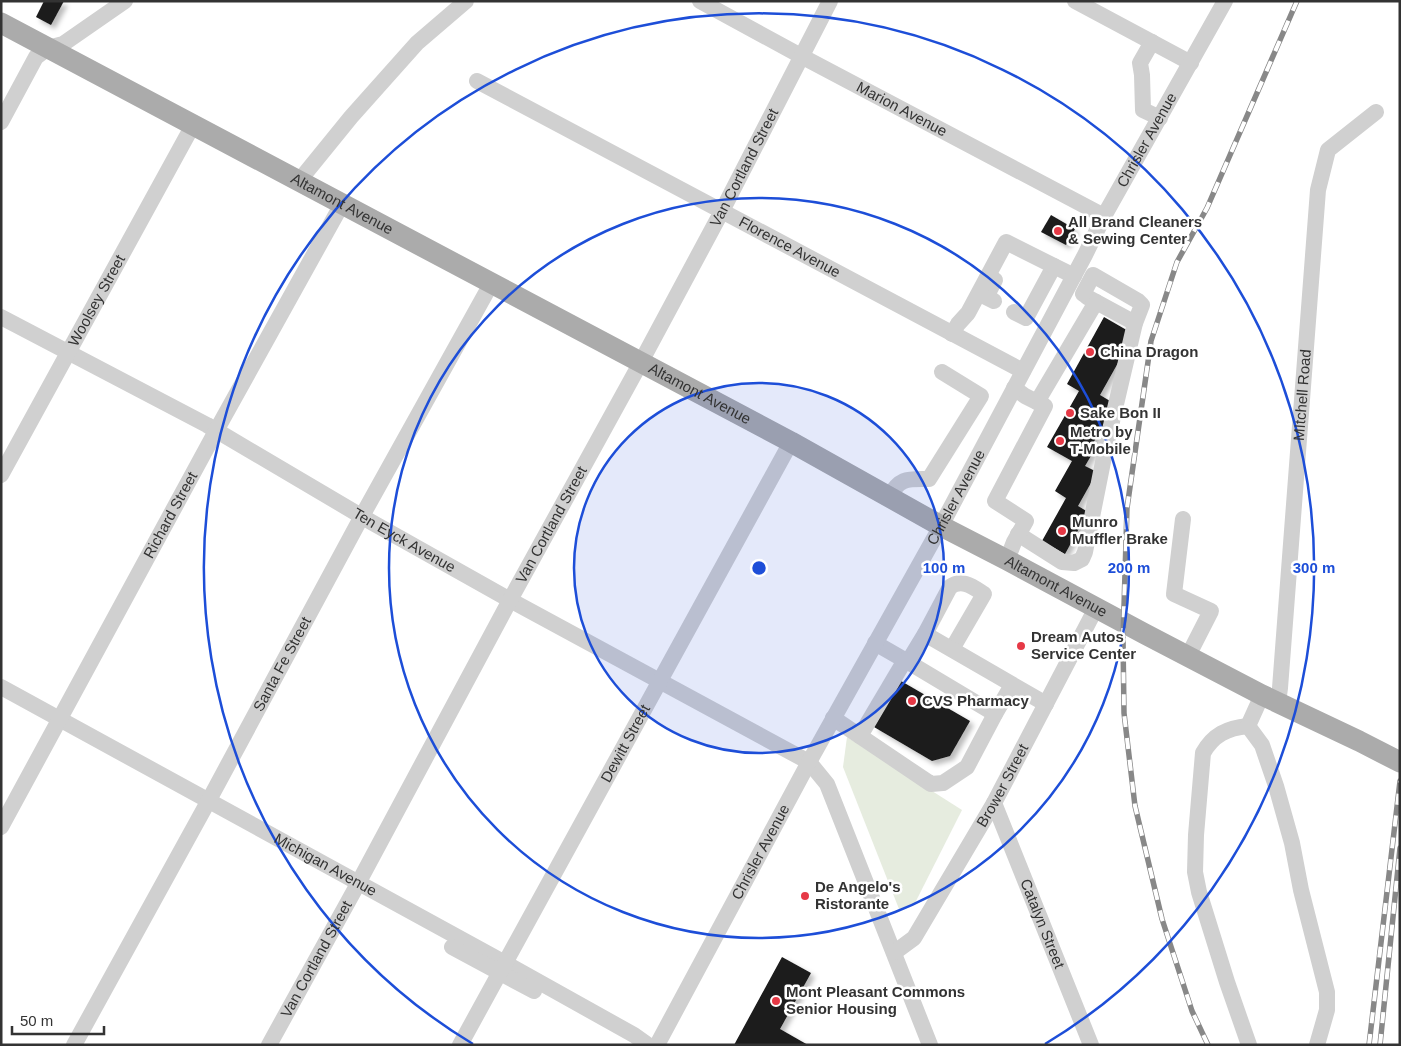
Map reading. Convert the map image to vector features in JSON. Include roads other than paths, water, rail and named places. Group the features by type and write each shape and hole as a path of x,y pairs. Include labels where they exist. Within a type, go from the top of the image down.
{"main road":[{"name":"Altamont Avenue","path":"1,23 791,442 940,526 1270,699 1400,762"}],"street":[{"path":"1,122 36,57 48,48 63,44 125,1"},
{"path":"299,181 350,117 417,43 466,1"},
{"name":"Marion Avenue","path":"700,1 1104,216"},
{"name":"Van Cortland Street","path":"268,1045 356,887 722,211 830,1"},
{"path":"1075,1 1191,63"},
{"name":"Chrisler Avenue","path":"657,1045 809,762 940,526 1104,216 1225,1"},
{"path":"1152,42 1140,63 1143,110 1160,118"},
{"name":"Florence Avenue","path":"477,81 1023,371"},
{"name":"MItchell Road","path":"1248,726 1280,688 1318,190 1328,150 1376,112"},
{"name":"Woolsey Street","path":"1,476 193,125"},
{"name":"Richard Street","path":"1,827 216,431 342,204"},
{"path":"952,334 968,313 1006,242 1049,263 1089,298 1135,323"},
{"path":"994,301 986,297 1008,252 1034,265 1049,263"},
{"path":"1014,312 1026,318 1049,263"},
{"path":"1018,534 1062,562 1074,563 1082,560 1135,323 1142,305 1093,275 1089,298 1037,402"},
{"name":"Santa Fe Street","path":"74,1045 362,516 491,284"},
{"name":"Ten Eyck Avenue","path":"1,317 216,431 510,600 809,762"},
{"path":"942,372 1002,409"},
{"path":"1007,560 1026,521 995,501 1045,406 1014,388"},
{"path":"889,497 895,486 906,479 929,479 981,396"},
{"name":"Dewitt Street","path":"460,1045 791,442"},
{"path":"1183,519 1174,594 1211,611 1188,656"},
{"path":"860,736 924,634 950,587 956,583 965,583 984,594 952,649"},
{"name":"Brower Street","path":"895,952 914,938 994,803 1096,608"},
{"path":"924,634 1046,704"},
{"path":"875,643 995,714"},
{"path":"833,718 931,784 943,782 967,767 1012,685"},
{"name":"Michigan Avenue","path":"1,687 58,724 502,968 630,1043 638,1045"},
{"name":"Michigan Avenue","path":"1,699 58,724"},
{"path":"1250,1045 1218,955 1195,872 1203,753 1208,743 1214,738 1236,727 1248,726 1262,745 1276,786 1292,843 1301,890 1327,992 1327,1010 1317,1045"},
{"path":"809,762 827,784 895,952 930,1045"},
{"name":"Catalyn Street","path":"994,803 1091,1045"},
{"name":"Michigan Avenue","path":"502,968 634,1035 648,1045"}],"railway":[{"path":"1208,1045 1192,1011 1162,919 1135,806 1124,713 1123,639 1127,508 1151,341 1177,262 1207,208 1297,1"},
{"path":"1369,1045 1400,781"},
{"path":"1380,1045 1400,848"}],"place":[{"name":"All Brand Cleaners & Sewing Center","path":"1058,231"},
{"name":"China Dragon","path":"1090,352"},
{"name":"Sake Bon II","path":"1070,413"},
{"name":"Metro by T-Mobile","path":"1060,441"},
{"name":"Munro Muffler Brake","path":"1062,531"},
{"name":"Dream Autos Service Center","path":"1021,646"},
{"name":"CVS Pharmacy","path":"912,701"},
{"name":"De Angelo's Ristorante","path":"805,896"},
{"name":"Mont Pleasant Commons Senior Housing","path":"776,1001"}]}
